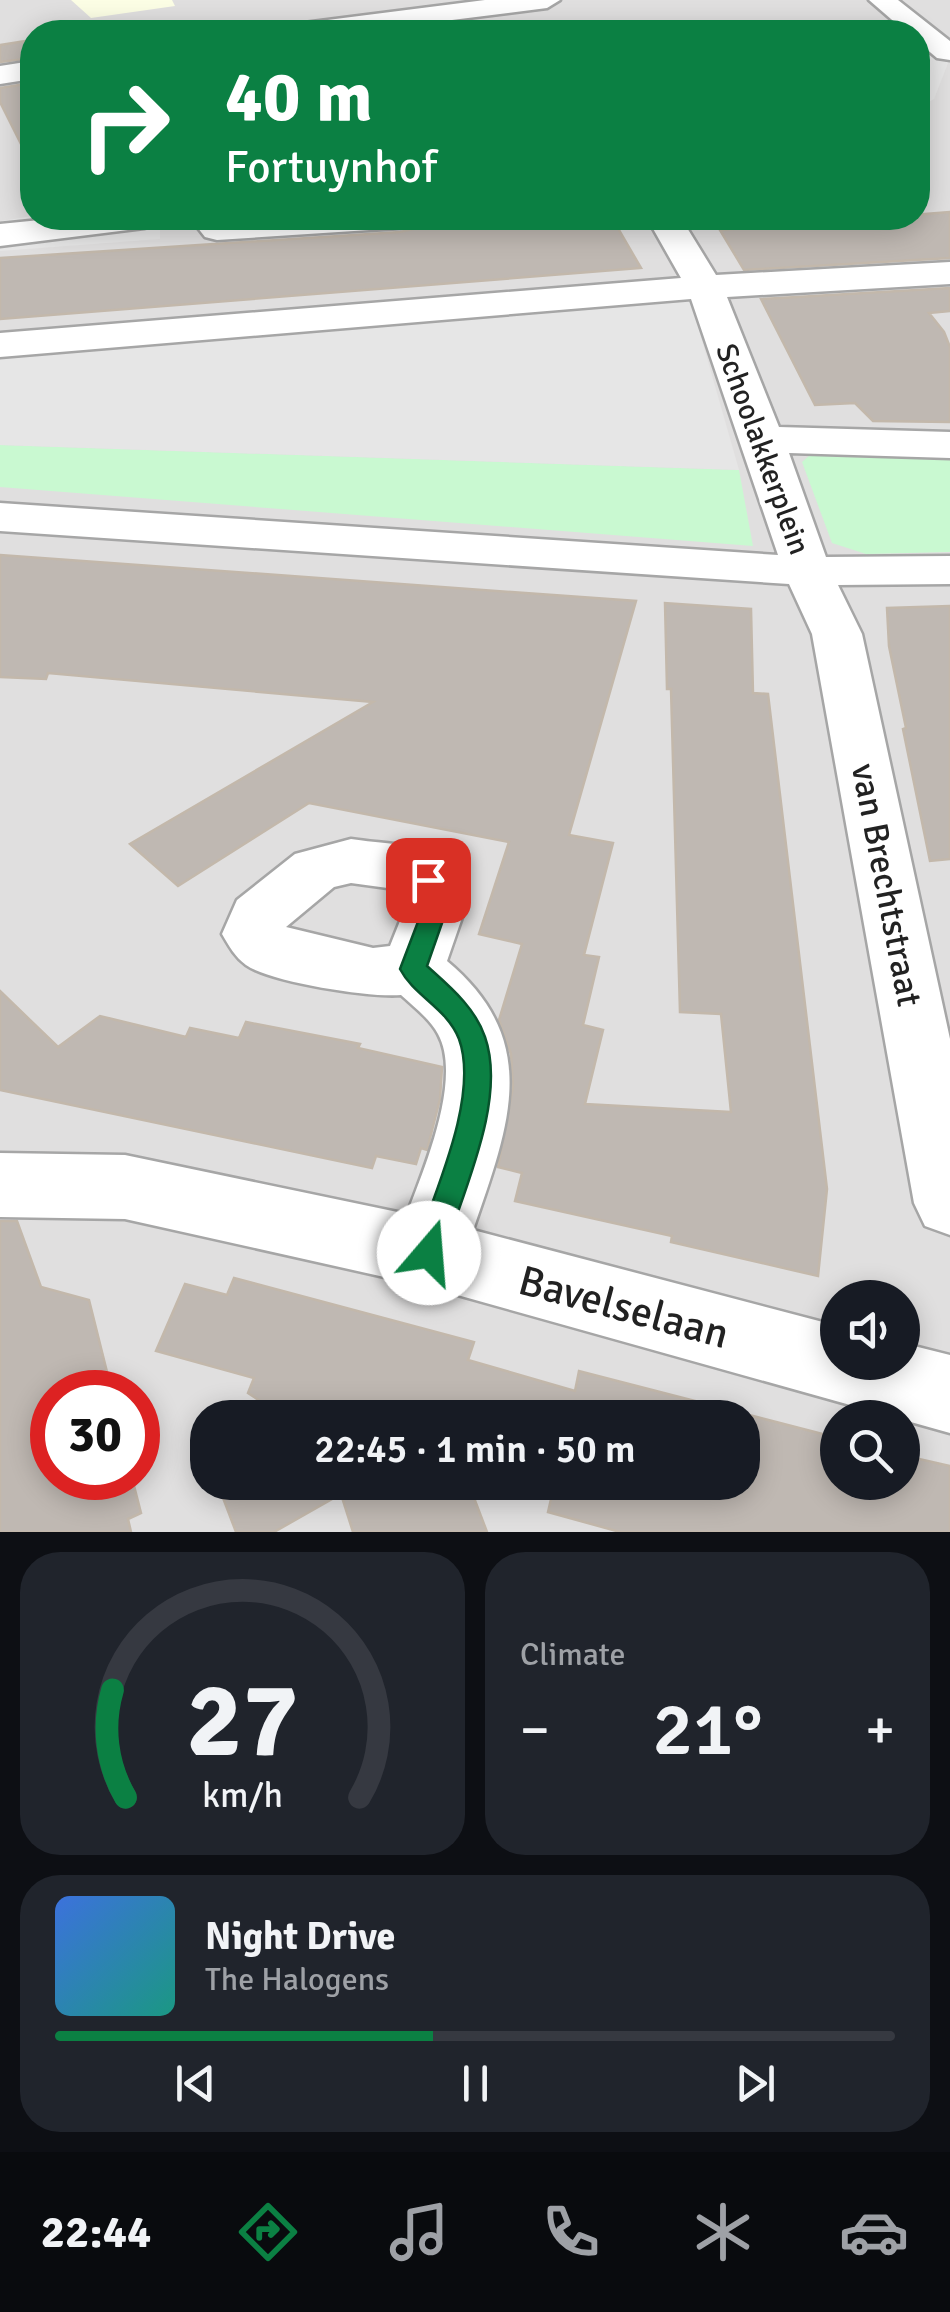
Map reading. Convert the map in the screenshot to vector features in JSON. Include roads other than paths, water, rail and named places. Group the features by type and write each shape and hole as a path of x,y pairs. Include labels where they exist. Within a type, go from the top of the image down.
{"street":[{"path":"366,20 453,5 547,0"},
{"path":"882,0 907,20"},
{"path":"513,4 525,20"},
{"path":"930,39 946,52"},
{"path":"0,235 42,230"},
{"name":"Schoolakkerplein","path":"0,517 807,571 763,439 704,288 671,230"},
{"path":"0,345 704,288 950,273"},
{"path":"763,439 950,444"},
{"path":"807,571 950,570"},
{"name":"van Brechtstraat","path":"807,571 836,634 950,1204"},
{"path":"412,969 450,1002 472,1038 479,1096 429,1253"},
{"name":"Bavelselaan","path":"0,1185 125,1187 429,1253 950,1394"}]}
